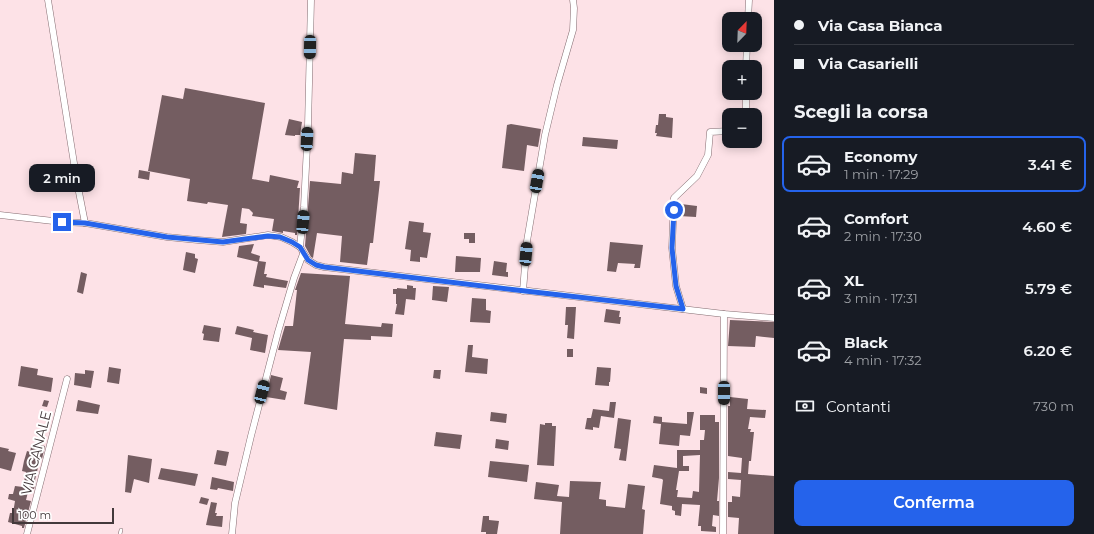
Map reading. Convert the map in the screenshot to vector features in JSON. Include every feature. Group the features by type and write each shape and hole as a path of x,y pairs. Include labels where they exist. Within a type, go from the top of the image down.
{"street":[{"path":"48,0 85,223"},
{"path":"311,0 308,133 300,247 308,260 316,265 324,267 724,314 774,318"},
{"path":"523,291 527,241 545,135 556,85 573,30 573,0"},
{"path":"748,12 749,0"},
{"path":"683,309 676,286 672,248 674,198 697,176 708,155 710,132 722,131"},
{"path":"0,215 85,223 167,237 223,242 268,236 280,237 300,247"},
{"path":"232,534 235,503 262,392 278,332 303,254"},
{"path":"723,534 724,314"},
{"name":"VIA CANALE","path":"28,534 67,379"}],"lane":[{"path":"120,534 121,530"}],"building":[{"path":"185,88 265,103 252,179 269,182 270,175 299,181 297,188 300,188 297,235 295,235 295,233 283,231 283,233 272,231 274,219 252,216 253,213 249,209 242,208 240,223 247,224 246,234 222,237 228,205 187,201 190,179 148,171 162,95 183,99"},
{"path":"659,114 666,114 666,117 673,118 672,138 656,136 656,125 658,125"},
{"path":"289,119 302,122 300,135 285,135"},
{"path":"511,124 541,129 538,147 527,145 524,171 502,168 507,125"},
{"path":"583,137 618,140 617,149 582,146"},
{"path":"355,153 376,155 374,181 380,181 373,243 370,243 367,265 340,262 342,236 317,233 313,258 305,246 310,181 341,184 342,172 353,174"},
{"path":"139,170 150,172 149,180 138,178"},
{"path":"681,204 697,206 696,217 679,216"},
{"path":"409,221 424,223 423,232 431,233 427,258 420,257 420,262 410,261 411,250 405,249"},
{"path":"464,233 475,233 475,243 469,243 469,239 464,239"},
{"path":"610,242 643,245 640,268 634,268 635,264 618,263 616,272 607,271"},
{"path":"254,244 251,253 260,256 259,261 266,262 264,274 267,274 266,277 288,281 286,288 264,285 264,288 253,286 258,262 237,257 239,246"},
{"path":"186,252 195,254 195,258 198,259 195,273 183,270"},
{"path":"456,256 481,258 480,272 455,272"},
{"path":"494,261 507,263 506,272 508,272 508,277 492,275"},
{"path":"81,272 87,274 83,294 77,292"},
{"path":"301,273 350,276 345,324 381,327 382,323 393,324 392,337 371,336 371,340 344,339 337,410 304,404 311,352 278,350 285,326 293,326 297,290 295,290"},
{"path":"407,285 416,288 415,300 406,299 404,315 395,314 397,304 396,294 393,294 393,289 407,289"},
{"path":"433,286 449,287 447,302 432,300"},
{"path":"472,298 486,299 486,310 491,311 490,323 470,322"},
{"path":"566,307 576,307 574,339 567,338 568,325 565,325"},
{"path":"606,309 620,311 620,324 604,322"},
{"path":"730,320 774,322 774,338 756,336 755,347 728,346"},
{"path":"204,325 221,328 219,342 203,340 204,334 202,333"},
{"path":"237,326 254,330 253,332 268,335 265,353 250,350 252,338 235,334"},
{"path":"468,345 473,345 472,357 488,359 487,374 465,372"},
{"path":"567,349 573,349 573,357 567,357"},
{"path":"21,366 38,369 37,375 53,378 51,392 18,386"},
{"path":"109,367 121,369 119,384 107,382"},
{"path":"597,367 611,368 609,386 595,385"},
{"path":"85,370 94,371 91,388 74,385 75,373 85,374"},
{"path":"434,370 441,370 440,379 433,378"},
{"path":"271,375 283,378 280,390 287,392 285,400 266,397"},
{"path":"700,387 707,388 707,394 700,393"},
{"path":"730,397 748,399 747,409 766,410 765,418 750,417 748,429 751,429 750,432 754,432 748,474 774,476 774,534 738,534 739,518 728,517 728,502 732,502 732,496 740,497 741,480 728,479 728,472 741,473 742,458 728,456 728,406 730,406"},
{"path":"44,400 49,401 47,407 42,406"},
{"path":"78,400 100,405 98,414 76,411"},
{"path":"610,402 616,402 614,418 601,416 599,428 593,427 593,430 585,429 587,418 591,418 593,409 609,411"},
{"path":"491,412 507,414 506,423 490,421"},
{"path":"687,412 694,412 690,436 680,435 679,446 659,444 661,424 653,423 654,416 662,417 662,422 687,424"},
{"path":"700,415 715,415 715,422 719,422 719,478 717,501 719,501 719,516 713,515 712,526 716,527 716,532 701,531 701,526 698,526 700,505 682,504 681,516 675,515 675,511 672,510 672,506 660,504 663,480 652,477 654,465 677,468 677,450 700,450 700,440 704,440 705,430 700,430","holes":["700,455 699,492 693,491 692,498 677,497 678,490 676,490 679,471 689,471 689,466 683,466 683,456"]},
{"path":"618,418 631,420 626,461 619,460 621,449 614,448"},
{"path":"545,423 552,423 552,426 556,426 554,466 537,465 540,424 545,425"},
{"path":"436,432 462,435 460,449 434,446"},
{"path":"496,439 509,441 508,450 495,448"},
{"path":"35,444 45,446 42,459 40,459 34,489 29,488 26,500 31,501 24,528 22,528 22,526 8,522 10,513 13,513 15,501 8,499 9,494 13,494 15,486 23,487 26,472 22,471 24,461 27,451 30,452 31,447 34,447"},
{"path":"0,447 9,449 8,451 16,453 11,471 0,468"},
{"path":"217,450 229,452 226,466 214,464"},
{"path":"128,455 152,459 149,483 134,479 131,493 125,492"},
{"path":"490,461 529,465 527,482 488,477"},
{"path":"161,468 198,474 195,486 158,479"},
{"path":"212,477 234,482 233,491 218,488 217,490 210,489"},
{"path":"570,481 601,482 599,499 606,500 606,506 625,508 628,484 645,486 642,509 645,510 643,534 560,534 562,502 534,499 536,482 559,485 557,496 569,497"},
{"path":"201,497 209,499 207,505 199,503"},
{"path":"211,502 217,503 215,513 217,513 216,516 223,516 222,527 206,525"},
{"path":"483,516 489,516 489,520 499,521 497,534 486,534 486,532 481,532"}],"route":[{"path":"62,222 85,223 167,237 223,242 245,238 268,236 280,237 300,247 308,260 316,265 324,267 683,309 676,286 674,272 672,248 674,210"}]}
